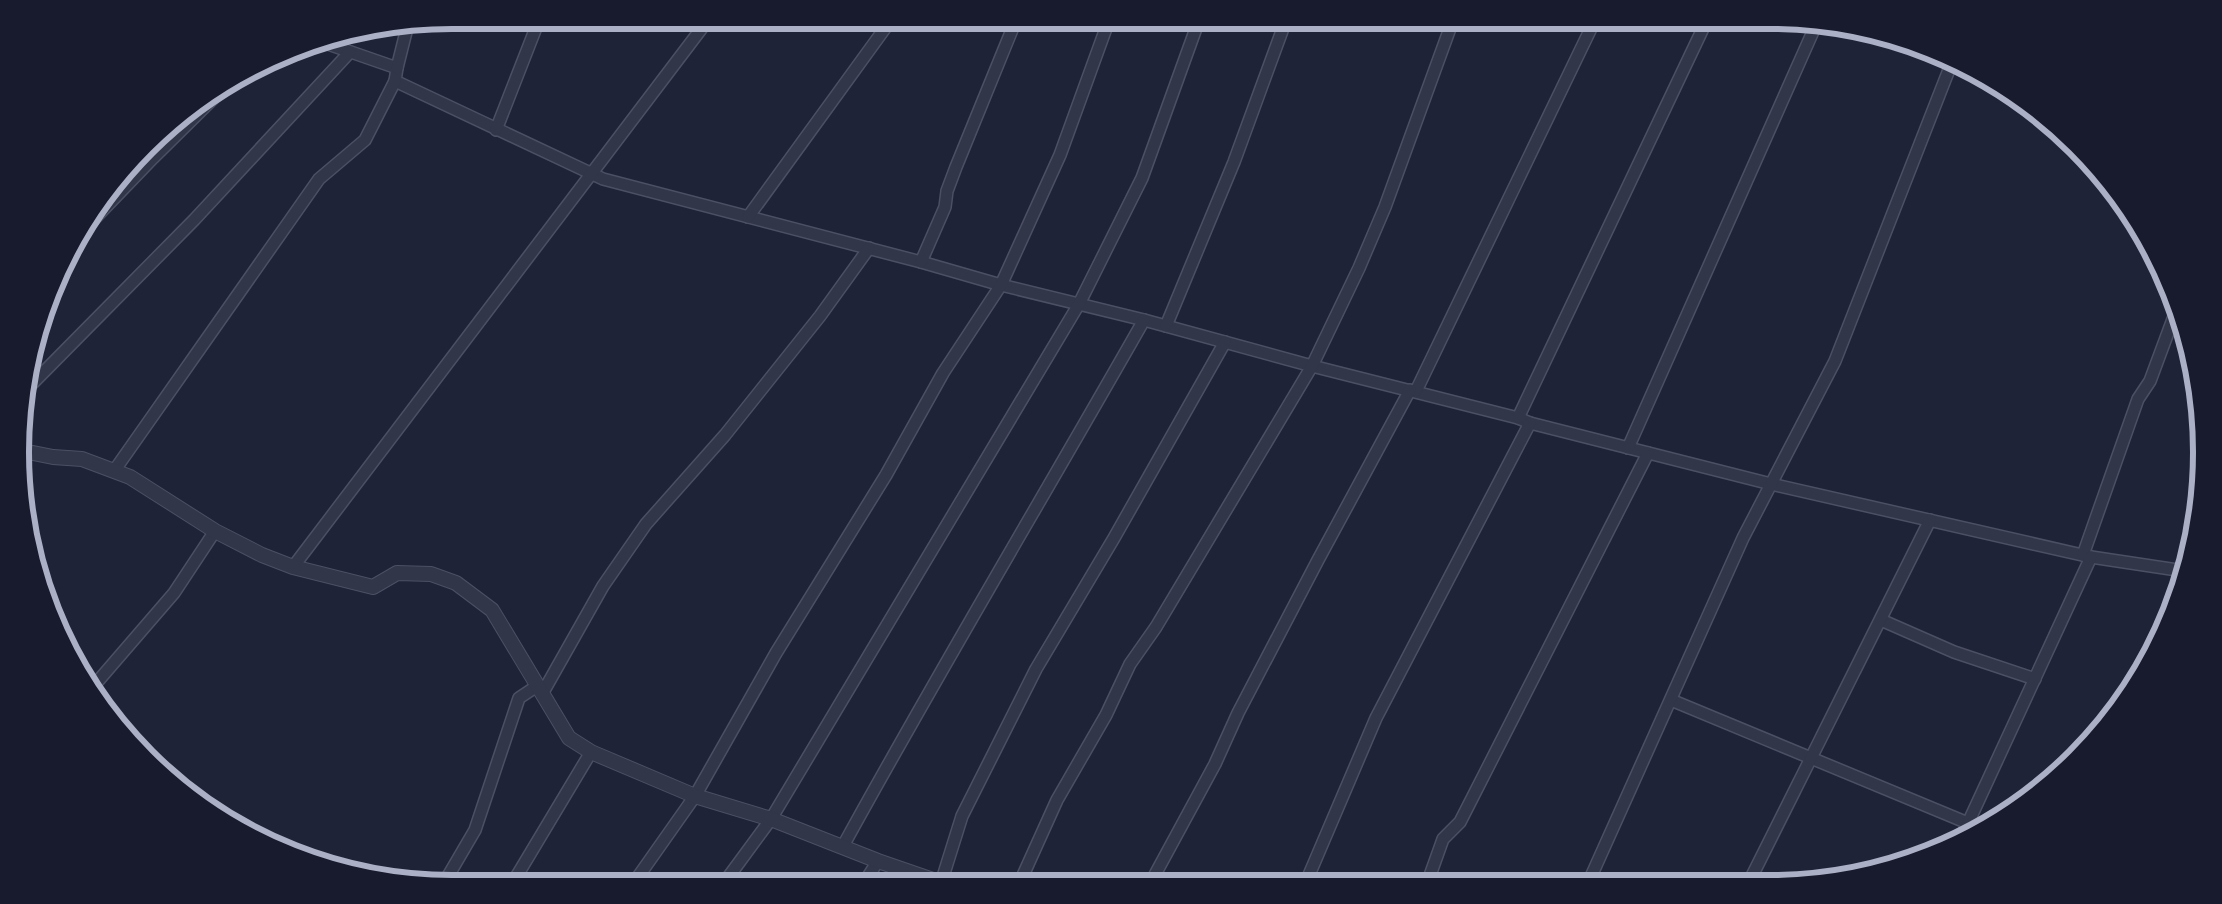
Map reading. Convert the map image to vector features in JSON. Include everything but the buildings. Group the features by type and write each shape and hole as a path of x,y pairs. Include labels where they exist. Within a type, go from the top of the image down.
{"street":[{"path":"496,130 535,29"},
{"path":"293,567 701,29"},
{"path":"748,217 884,29"},
{"path":"921,262 945,207 947,191 953,175 1012,29"},
{"path":"639,875 695,796 776,654 886,476 943,374 1001,285 1060,155 1106,29"},
{"path":"730,875 771,819 1079,304 1142,178 1196,29"},
{"path":"1166,326 1234,162 1283,29"},
{"path":"1023,875 1057,800 1106,715 1130,664 1156,627 1312,366 1359,268 1385,207 1450,29"},
{"path":"1155,875 1215,764 1238,713 1300,594 1413,390 1591,29"},
{"path":"1518,418 1703,29"},
{"path":"114,471 319,179 365,140 396,81 397,68 406,31"},
{"path":"1628,448 1813,31"},
{"path":"333,46 397,68"},
{"path":"35,381 194,220 350,52"},
{"path":"1592,875 1743,538 1835,361 1949,69"},
{"path":"396,81 603,179 869,248 1001,285 1144,320 1312,366 1413,390 1518,418 1530,423 1771,484 2087,556 2177,570"},
{"path":"109,203 198,113"},
{"path":"449,875 475,830 519,698 539,690 603,586 646,524 725,435 820,316 869,248"},
{"path":"843,846 962,633 1013,549 1144,320"},
{"path":"1972,824 2087,556 2138,399 2150,381 2172,320"},
{"path":"944,875 962,816 1036,669 1114,538 1225,342"},
{"path":"1309,875 1376,718 1530,423"},
{"path":"29,452 53,458 82,459 130,476 215,531 262,555 293,567 373,586 397,573 431,574 456,583 492,610 569,738 591,752 695,796 771,819 919,875"},
{"path":"1430,875 1443,839 1460,822 1648,453"},
{"path":"1753,875 1930,520"},
{"path":"97,682 174,593 215,531"},
{"path":"1881,620 1954,652 2035,679"},
{"path":"1671,700 1971,825"},
{"path":"517,875 591,752"},
{"path":"869,875 878,861"}]}
